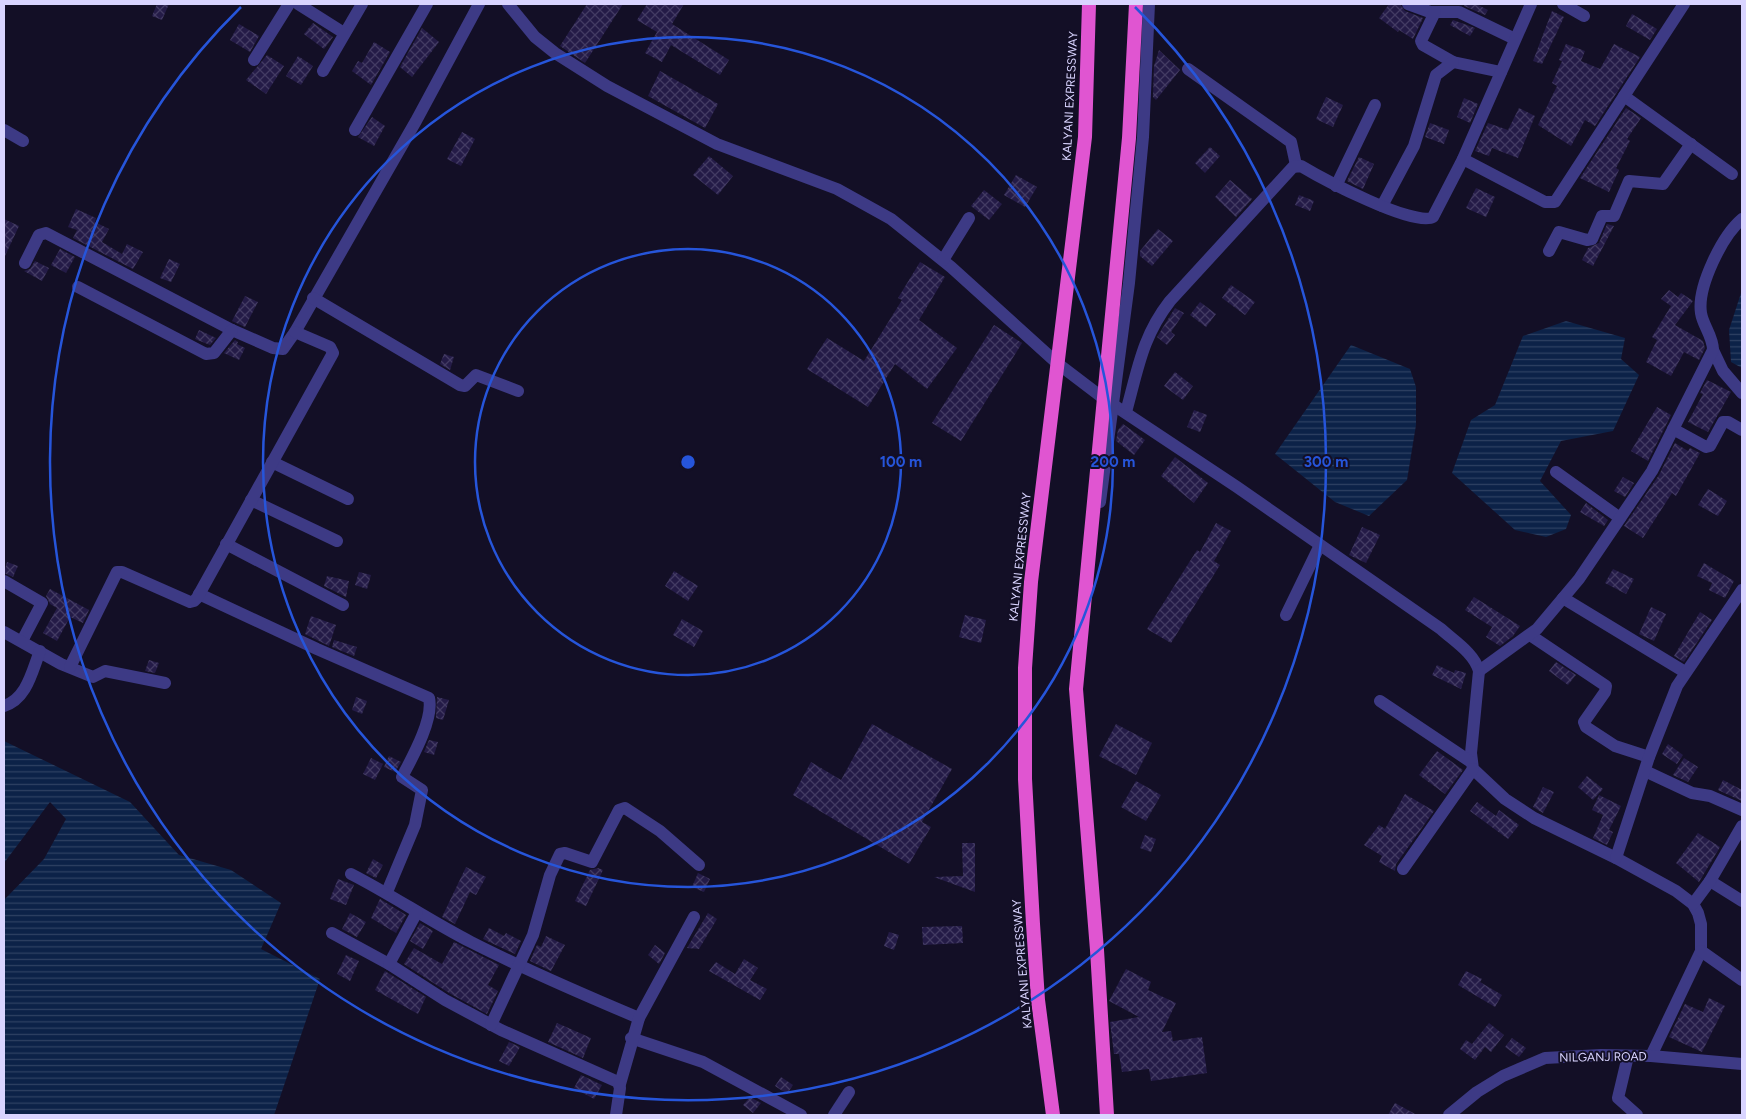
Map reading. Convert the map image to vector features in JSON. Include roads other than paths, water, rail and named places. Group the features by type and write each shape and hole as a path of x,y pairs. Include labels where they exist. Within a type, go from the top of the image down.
{"highway":[{"name":"KALYANI EXPRESSWAY","path":"1053,1115 1038,1000 1032,924 1025,779 1025,668 1031,582 1085,137 1089,4"},
{"path":"1107,1115 1097,950 1076,689 1077,658 1108,400 1129,138 1136,4"}],"street":[{"path":"254,60 289,4"},
{"path":"298,4 344,33"},
{"path":"323,71 362,4"},
{"path":"355,130 427,4"},
{"path":"25,263 39,235 46,233 232,330 281,350 296,332 313,298 416,121 479,4"},
{"path":"508,4 535,37 555,53 607,86 717,144 837,189 891,219 943,260 1057,364 1441,628 1476,661 1479,672 1472,765 1403,869"},
{"path":"1108,400 1129,283 1143,137 1149,4"},
{"path":"1408,4 1421,10 1458,12 1515,39"},
{"path":"1296,165 1336,186 1382,206 1424,219 1431,219 1463,159 1531,4"},
{"path":"1563,4 1584,16"},
{"path":"1463,159 1546,202 1553,203 1684,4"},
{"path":"1435,12 1422,43 1453,62 1501,72"},
{"path":"1382,206 1414,146 1436,75 1453,62"},
{"path":"1188,69 1291,142 1296,165"},
{"path":"1624,96 1732,174"},
{"path":"1336,186 1374,105"},
{"path":"4,130 23,141"},
{"path":"1549,251 1559,232 1587,240 1592,239 1602,216 1614,216 1629,181 1663,184 1691,144"},
{"path":"1126,412 1144,344 1154,321 1183,286 1296,165"},
{"path":"943,260 969,218"},
{"path":"1742,219 1723,245 1701,292 1701,316 1712,341 1713,350 1723,371 1742,393"},
{"path":"78,287 206,354 214,353 232,330"},
{"path":"313,298 460,385 464,386 476,375 518,391"},
{"path":"70,667 117,572 122,572 190,602 194,601 199,594 333,351 330,347 296,332"},
{"path":"1479,672 1537,630 1579,579 1652,471 1713,350"},
{"path":"1673,429 1706,447 1710,446 1723,422 1728,422 1742,430"},
{"path":"272,462 348,499"},
{"path":"1556,472 1620,518"},
{"path":"251,500 337,541"},
{"path":"226,544 343,605"},
{"path":"1286,615 1320,545"},
{"path":"4,581 42,603 22,641"},
{"path":"1616,858 1649,757 1677,686 1742,590"},
{"path":"199,594 316,649 429,698 430,706 422,735 402,777 422,790 415,825 386,892"},
{"path":"1563,598 1685,672"},
{"path":"4,632 93,677 105,671 165,684"},
{"path":"1530,635 1606,686 1605,692 1584,722 1586,727 1615,746 1649,757"},
{"path":"4,706 12,703 26,687 40,651"},
{"path":"1380,701 1472,765 1505,799 1534,818 1616,858 1676,891 1693,904 1701,924 1701,951 1651,1056"},
{"path":"1645,771 1692,793 1710,796 1742,810"},
{"path":"491,1025 534,929 551,871 560,854 565,853 592,862 622,808 660,831 699,865"},
{"path":"1693,904 1710,882 1742,826"},
{"path":"351,874 386,892 417,912 471,942 638,1018"},
{"path":"1710,882 1742,901"},
{"path":"389,964 417,912"},
{"path":"616,1115 620,1084 638,1018 694,917"},
{"path":"332,933 389,964 445,1000 491,1025 620,1084"},
{"path":"1701,951 1742,980"},
{"path":"631,1038 703,1062 802,1115"},
{"name":"NILGANJ ROAD","path":"1449,1115 1477,1092 1503,1076 1537,1061 1570,1056 1651,1056 1742,1064"},
{"path":"1628,1056 1618,1098 1637,1115"},
{"path":"834,1115 849,1092"}],"water":[{"path":"1742,290 1742,368 1731,362 1729,330"},
{"path":"1566,321 1625,338 1621,359 1639,375 1613,431 1561,441 1540,481 1571,515 1566,529 1546,537 1515,530 1452,473 1471,420 1495,405 1523,336"},
{"path":"1351,345 1410,369 1416,387 1416,425 1407,480 1369,516 1335,502 1275,454"},
{"path":"4,741 130,802 179,855 231,870 281,903 261,949 320,979 274,1115 4,1114 4,900 44,859 66,819 50,802 4,863"}]}
